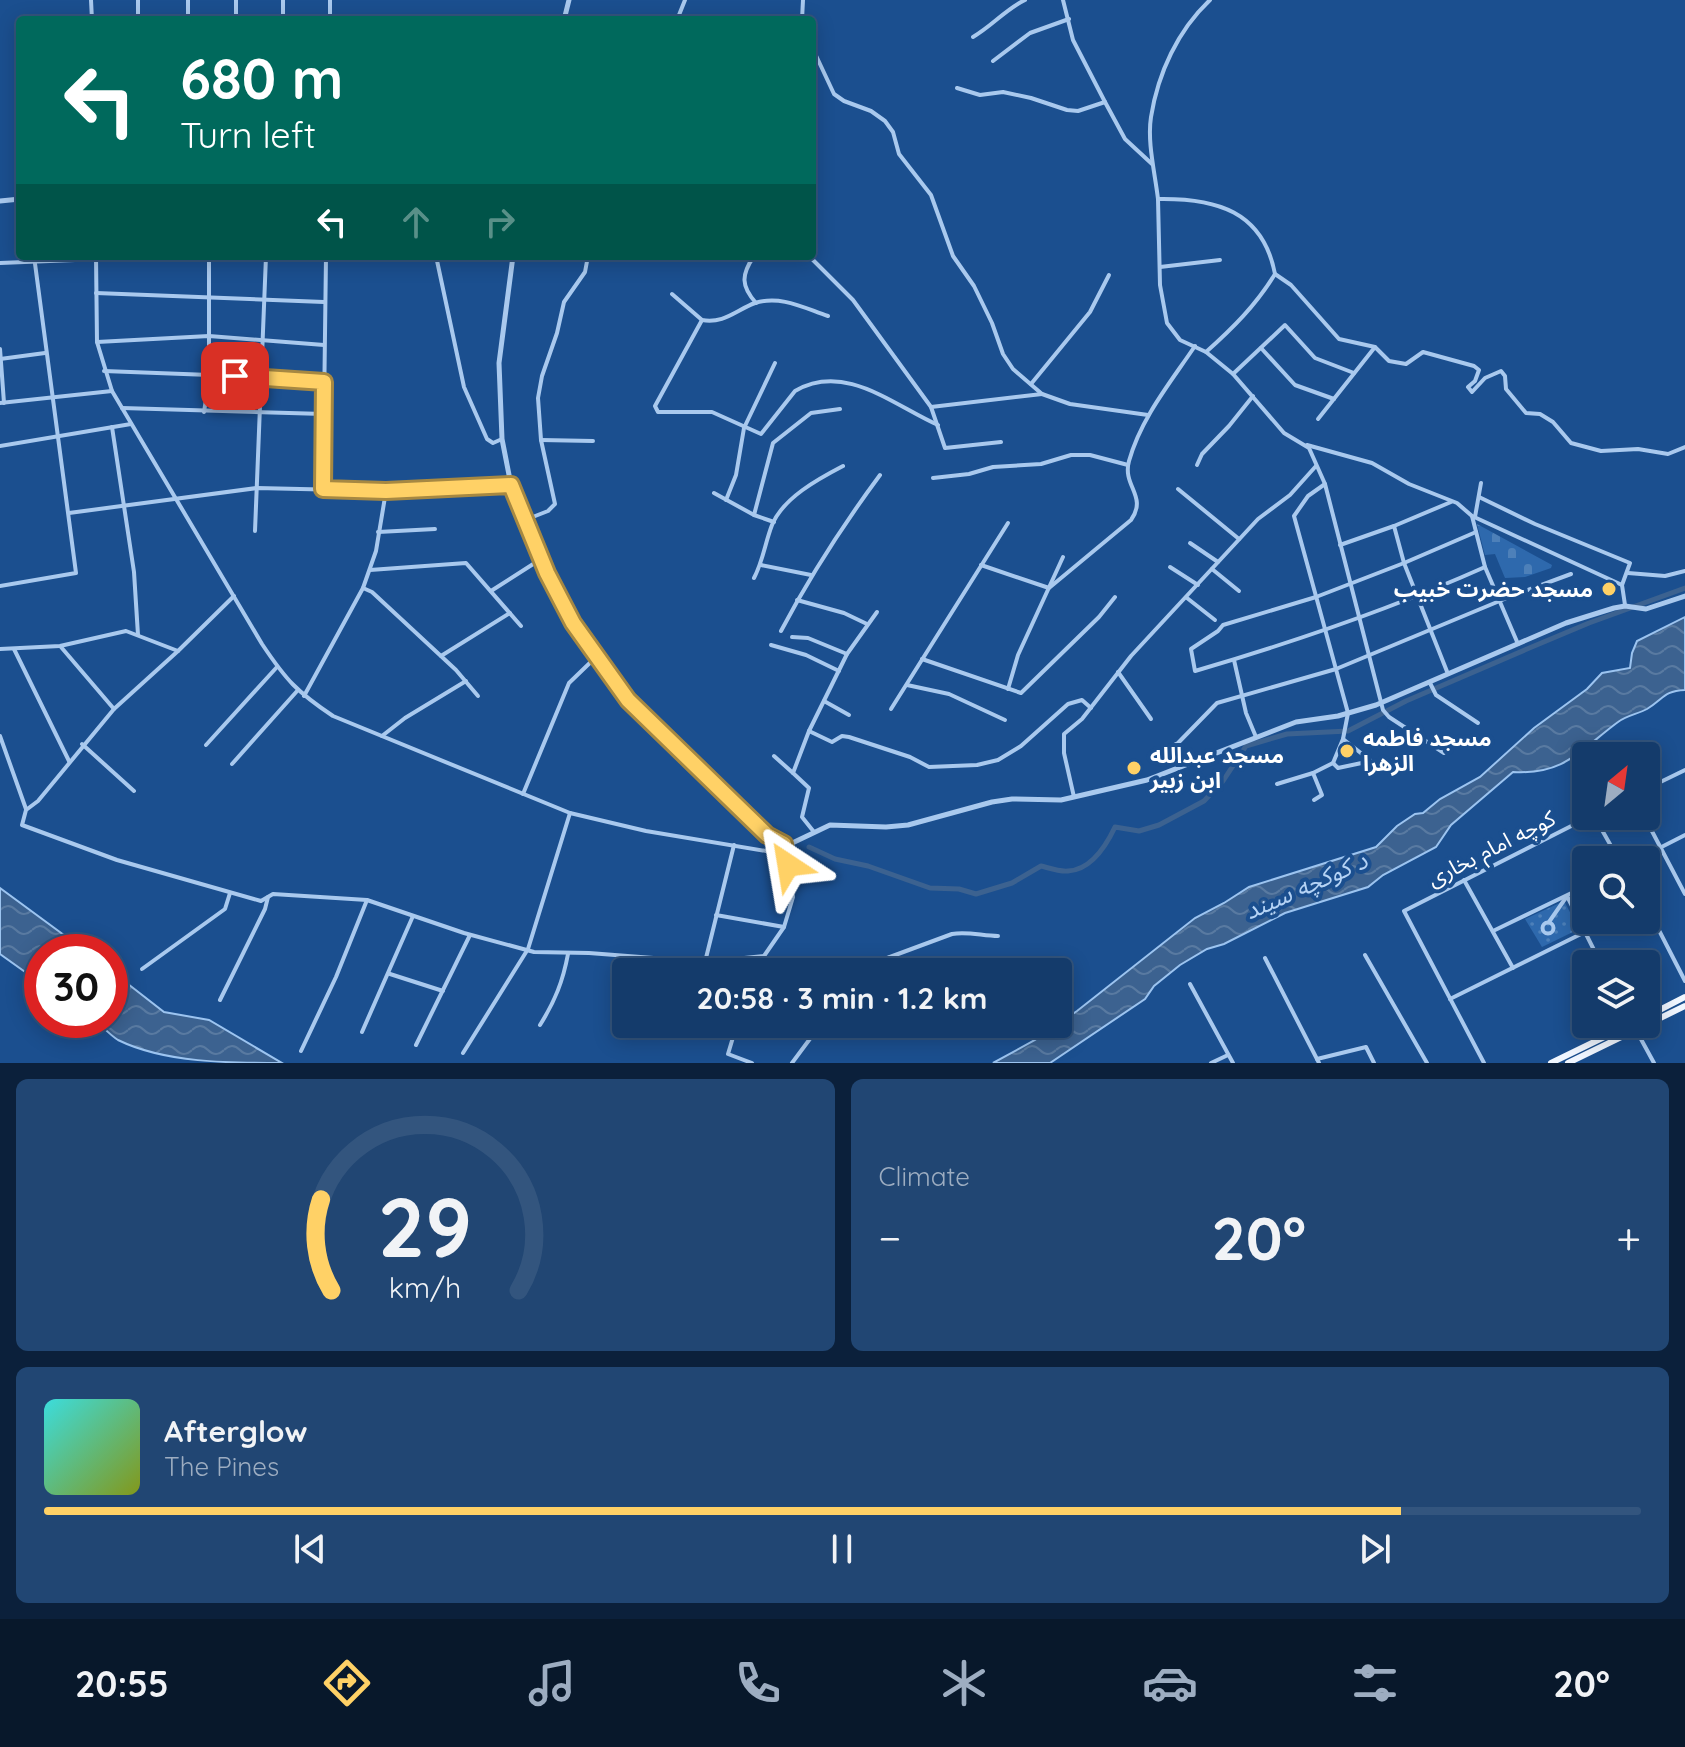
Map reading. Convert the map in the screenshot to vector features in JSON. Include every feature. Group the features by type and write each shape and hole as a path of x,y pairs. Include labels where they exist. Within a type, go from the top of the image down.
{"main road":[{"path":"1660,1010 1685,997"},
{"path":"1660,1016 1685,1006"},
{"path":"1551,1063 1606,1038"},
{"path":"1568,1063 1612,1038"}],"street":[{"path":"973,37 1025,0"},
{"path":"1063,0 1073,40 1125,139 1154,166"},
{"path":"1210,0 1170,53 1151,119 1158,199 1161,302 1167,323 1180,340 1206,352 1233,374 1284,433 1305,444 1372,463 1409,484 1452,502 1473,516 1622,585"},
{"path":"993,61 1030,33 1069,19"},
{"path":"816,56 834,94 871,111 885,121 893,132 899,154 931,195 953,256 974,286 1003,354 1013,369 1042,394 1070,404 1148,415"},
{"path":"957,88 980,95 1003,92 1067,110 1078,111 1105,102"},
{"path":"1158,199 1205,202 1224,207 1247,219 1271,253 1275,274 1260,299 1206,352"},
{"path":"0,263 26,260"},
{"path":"0,586 76,573 34,260"},
{"path":"96,260 97,342 112,391 277,667 304,696 333,716 570,813 646,831 784,854"},
{"path":"204,412 209,374 209,260"},
{"path":"255,531 266,260"},
{"path":"323,489 326,260"},
{"path":"437,260 464,387 487,439 493,443 502,439"},
{"path":"512,260 499,363 502,439 511,485 541,559 573,623 628,700 767,835 786,846 830,825 908,825 1012,799 1074,798 1147,780 1296,722 1381,707 1566,623 1625,606 1646,609 1685,596"},
{"path":"525,520 548,511 555,504 541,440 538,398 564,302 585,272 587,260"},
{"path":"752,260 742,278 744,290 756,303"},
{"path":"813,260 853,300 931,407 945,448 1001,442"},
{"path":"1160,267 1220,260"},
{"path":"1275,274 1291,285 1339,339 1375,347 1389,361 1406,364 1423,352 1474,366 1479,370 1475,381 1468,387 1472,392 1485,378 1501,371 1505,376 1506,389 1526,413 1540,414 1553,422 1571,443 1601,451 1638,449 1668,454 1685,447"},
{"path":"1031,384 1090,312 1109,275"},
{"path":"96,293 324,302"},
{"path":"672,294 702,320 723,320 756,303 779,300 828,316"},
{"path":"702,320 654,410 712,412 761,434 795,391 835,381 857,384 938,425"},
{"path":"1233,374 1285,325 1315,358 1354,373"},
{"path":"97,342 209,336 324,345"},
{"path":"1049,588 1131,520 1138,510 1128,465 1148,415 1195,346"},
{"path":"1318,419 1375,347"},
{"path":"1261,348 1295,385 1334,399"},
{"path":"0,349 2,403 112,391"},
{"path":"0,359 46,353"},
{"path":"726,500 736,475 744,428 775,363"},
{"path":"104,371 324,382"},
{"path":"931,407 1042,394"},
{"path":"1197,465 1202,454 1253,396"},
{"path":"122,408 324,414"},
{"path":"754,515 773,443 811,413 840,409"},
{"path":"0,446 131,424"},
{"path":"112,427 135,582 138,635"},
{"path":"541,440 593,441"},
{"path":"1305,444 1325,484 1381,707 1389,717 1444,753"},
{"path":"933,478 969,474 993,467 1041,464 1071,455 1090,455 1128,465"},
{"path":"754,578 774,522 793,499 820,478 843,466"},
{"path":"1074,798 1063,738 1118,672 1239,539 1258,519 1290,495 1316,466"},
{"path":"781,631 811,575 880,475"},
{"path":"1481,483 1473,516 1476,532 1485,567 1518,644"},
{"path":"1277,784 1333,763 1348,713 1294,516 1308,496 1325,484"},
{"path":"69,513 257,488 386,491 511,485"},
{"path":"1178,489 1239,539"},
{"path":"304,696 363,588 370,570 386,491"},
{"path":"714,493 754,515 774,522"},
{"path":"1479,497 1630,563 1622,585 1625,606"},
{"path":"1340,545 1452,502"},
{"path":"891,709 1008,523"},
{"path":"1394,526 1404,563 1448,674"},
{"path":"378,532 435,529"},
{"path":"1476,532 1316,597 1223,625 1191,649 1195,671 1326,631 1418,597 1485,567"},
{"path":"1190,543 1218,562"},
{"path":"1008,689 1018,655 1063,557"},
{"path":"491,591 541,559"},
{"path":"370,570 466,563 521,626"},
{"path":"761,565 811,575"},
{"path":"981,565 1049,588"},
{"path":"1170,567 1198,585"},
{"path":"1212,569 1239,591"},
{"path":"1628,573 1665,576 1685,571"},
{"path":"1155,755 1178,743 1217,703 1336,669 1571,574"},
{"path":"363,588 372,592 441,656 478,696"},
{"path":"26,810 38,801 114,709 234,596"},
{"path":"922,659 1018,693 1099,617 1115,597"},
{"path":"1187,598 1215,620"},
{"path":"797,600 844,613 867,624"},
{"path":"793,773 809,731 847,654 877,612"},
{"path":"441,656 510,613"},
{"path":"0,649 60,646 126,631 178,651"},
{"path":"792,637 808,638 847,654"},
{"path":"771,645 806,655 839,671"},
{"path":"60,646 114,709"},
{"path":"14,649 69,761"},
{"path":"523,794 569,683 597,656"},
{"path":"1234,660 1241,695 1256,737"},
{"path":"206,745 277,667"},
{"path":"1118,672 1151,719"},
{"path":"382,736 405,718 466,681"},
{"path":"906,685 949,694 1005,720"},
{"path":"1431,685 1436,695 1478,723"},
{"path":"232,764 298,690"},
{"path":"809,731 832,742 842,736 849,737 910,757 929,767 977,765 998,760 1021,746 1068,704 1082,700 1091,708"},
{"path":"824,701 849,715"},
{"path":"0,736 26,810 22,825 66,843 261,901 273,894 367,900 470,935 534,952 653,958"},
{"path":"1333,763 1338,768 1371,761 1343,736"},
{"path":"82,744 134,791"},
{"path":"774,756 809,788 802,817 814,833"},
{"path":"1660,782 1685,770"},
{"path":"1313,773 1322,795 1314,800"},
{"path":"463,1053 528,949 570,813"},
{"name":"کوچه امام بخاری","path":"1450,999 1403,913 1405,910 1572,826"},
{"path":"1660,847 1685,835"},
{"path":"744,958 764,956 784,927 793,897 784,844"},
{"path":"706,958 734,845"},
{"path":"1660,849 1685,894"},
{"path":"1464,880 1513,968"},
{"path":"142,969 225,909 230,893"},
{"path":"1493,931 1572,893"},
{"path":"1549,922 1567,896"},
{"path":"1567,896 1572,906"},
{"path":"220,1000 268,897"},
{"path":"301,1051 336,977 367,900"},
{"path":"715,915 784,927"},
{"path":"362,1032 413,916"},
{"path":"890,957 962,932 998,936"},
{"path":"1660,932 1685,981"},
{"path":"1484,1063 1450,999 1581,934"},
{"path":"416,1045 470,935"},
{"path":"540,1025 563,981 568,954"},
{"path":"1365,955 1427,1063"},
{"path":"1265,958 1318,1061 1366,1047 1374,1063"},
{"path":"390,974 443,991"},
{"path":"1190,984 1233,1063"},
{"path":"733,1038 728,1054 752,1063"},
{"path":"792,1063 811,1038"},
{"path":"1640,1038 1654,1063"},
{"path":"1211,1063 1228,1055"}],"green space":[{"path":"1477,524 1552,565 1551,568 1525,577 1505,578 1495,554 1485,555"},
{"path":"1564,901 1572,916 1572,932 1542,947 1525,919"}],"water":[{"name":"د کوکچه سیند","path":"1685,617 1685,690 1668,694 1647,709 1621,720 1593,742 1572,742 1572,758 1559,765 1531,772 1513,772 1451,825 1436,847 1383,875 1368,887 1285,913 1224,944 1207,949 1180,965 1154,986 1145,999 1050,1063 993,1063 1038,1038 1072,1038 1072,1014 1195,918 1249,887 1376,847 1397,826 1480,777 1534,728 1587,689 1602,673 1630,668 1637,641"},
{"path":"0,888 63,934 24,934 24,971 0,954"},
{"path":"128,984 164,1012 209,1020 282,1063 219,1062 177,1057 136,1048 115,1038 128,1038"}],"waterway":[{"path":"809,847 835,859 868,866 930,888 959,889 976,894 1012,883 1041,866 1062,871 1076,870 1097,856 1115,827 1139,831 1159,825 1204,801 1223,781 1246,746 1287,734 1348,731 1406,701 1527,649 1685,588"}],"place":[{"name":"مسجد حضرت خبیب","path":"1609,589"},
{"name":"مسجد فاطمه الزهرا","path":"1347,751"},
{"name":"مسجد عبدالله ابن زبیر","path":"1134,768"}],"route":[{"path":"235,376 324,382 323,489 386,491 511,485 547,573 573,623 628,700 767,835 784,844 788,865"}]}
